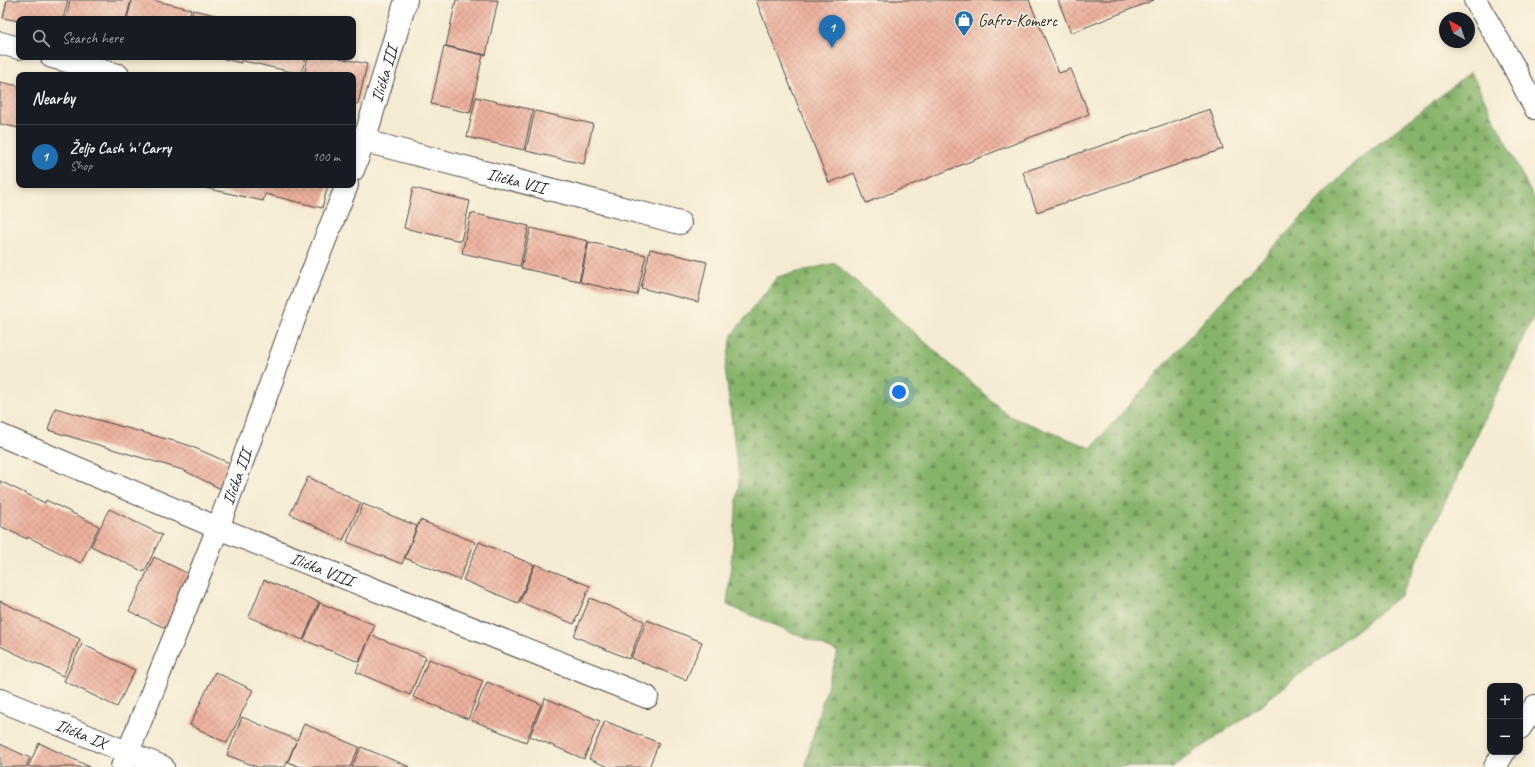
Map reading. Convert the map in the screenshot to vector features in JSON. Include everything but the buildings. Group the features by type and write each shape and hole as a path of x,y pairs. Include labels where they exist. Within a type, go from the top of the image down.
{"street":[{"name":"Ilićka III","path":"356,155 359,140 406,0"},
{"path":"1475,0 1535,108"},
{"path":"0,43 16,47"},
{"path":"63,60 107,72"},
{"name":"Ilićka VII","path":"359,140 680,223"},
{"name":"Ilićka III","path":"125,760 218,528 303,296 346,188"},
{"name":"Ilićka VIII","path":"0,435 218,528 647,697"},
{"name":"Ilićka IX","path":"0,700 125,760 163,767"},
{"path":"1523,724 1535,706"},
{"path":"1495,767 1502,755"}],"green space":[{"path":"1471,72 1535,201 1535,313 1401,595 1256,709 1173,767 805,767 819,713 838,652 727,605 739,480 725,368 732,335 777,277 835,263 1009,416 1091,448 1217,306 1355,162"}],"place":[{"name":"Gafro-Komerc","path":"964,37"},
{"name":"Željo Cash 'n' Carry","path":"832,48"}]}
